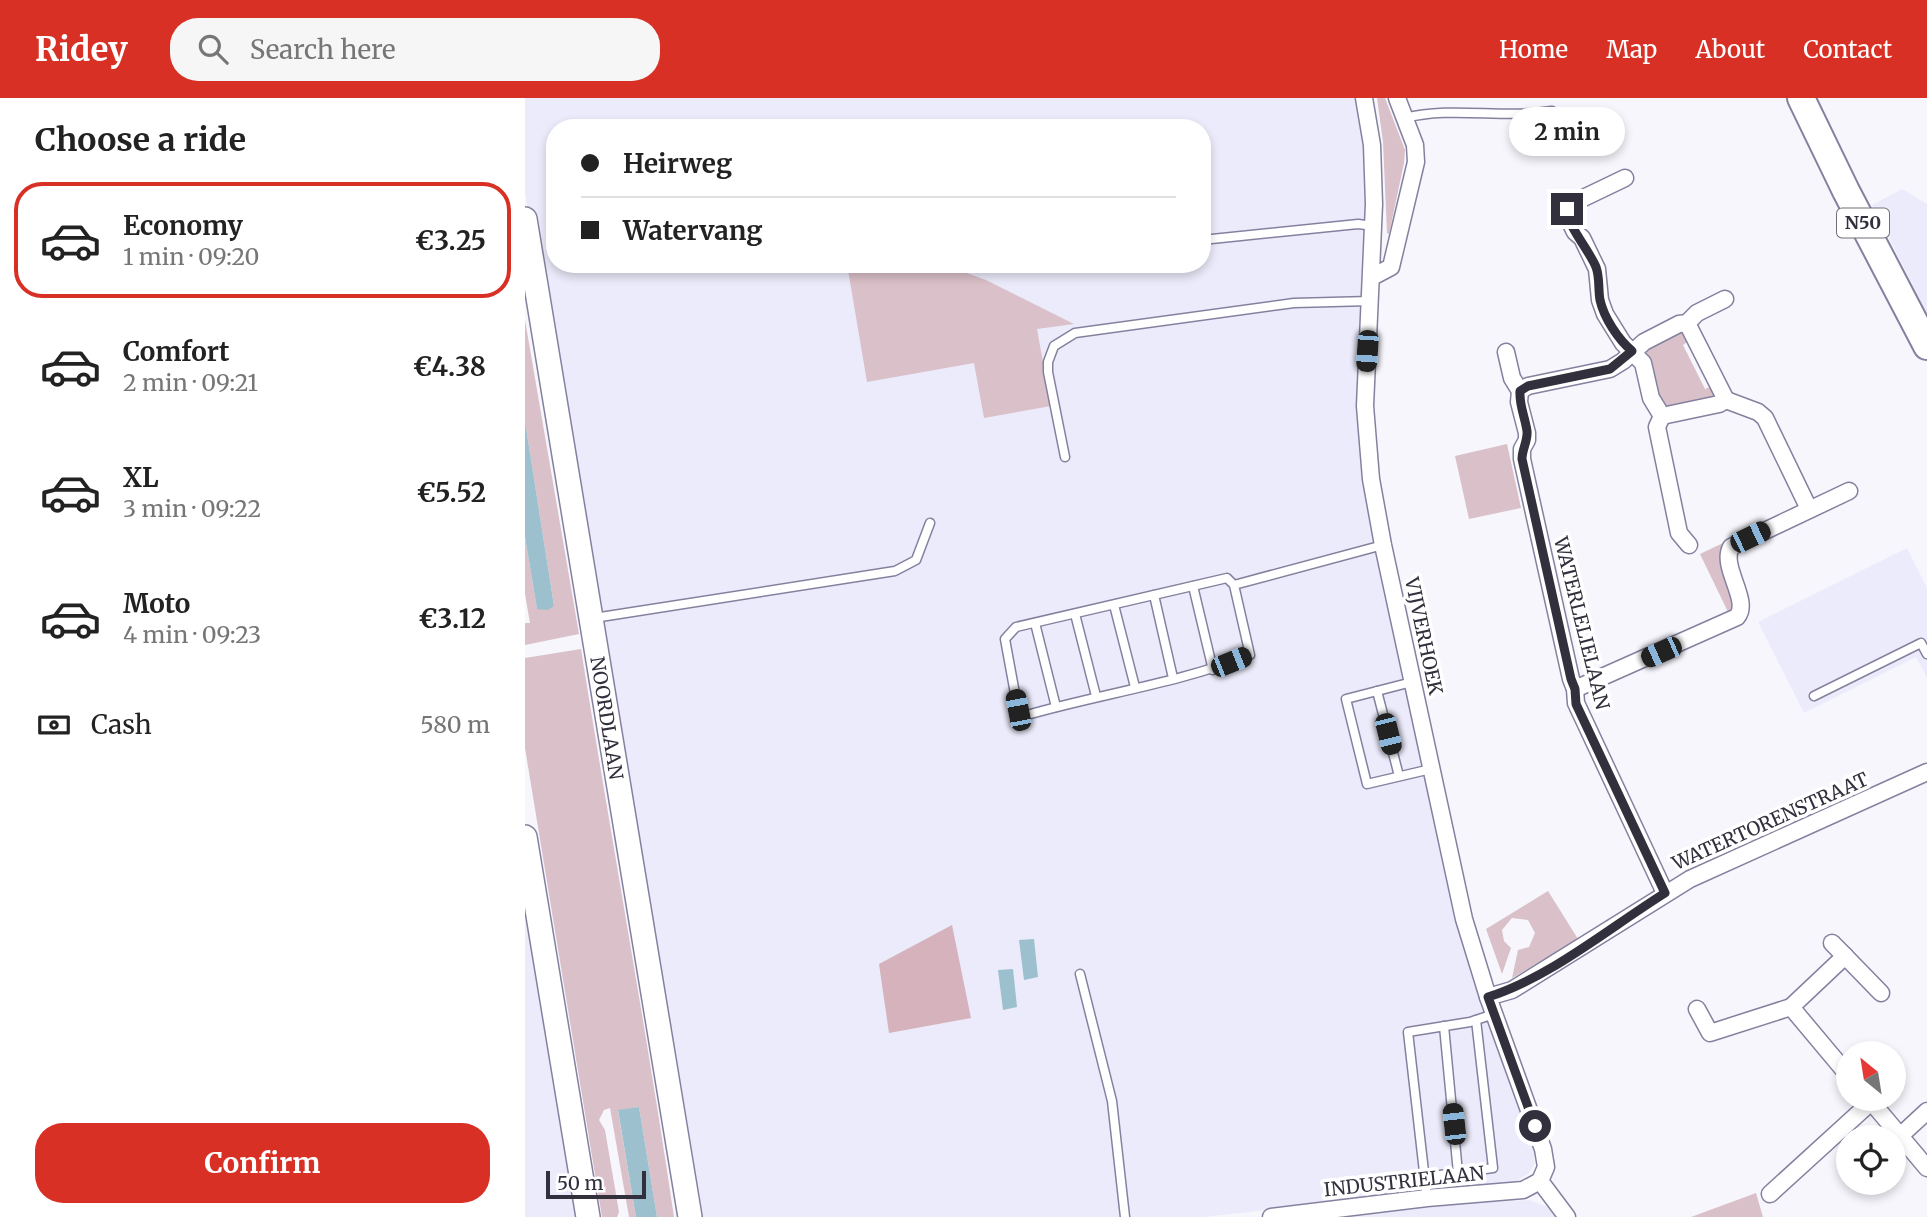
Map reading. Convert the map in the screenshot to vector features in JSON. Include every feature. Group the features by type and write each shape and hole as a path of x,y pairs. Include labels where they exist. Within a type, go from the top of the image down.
{"main road":[{"name":"N50","path":"1801,98 1927,346"}],"street":[{"name":"VIJVERHOEK","path":"1364,98 1371,145 1374,226 1365,405 1371,479 1464,919 1488,997 1543,1149 1546,1167 1540,1181"},
{"path":"1372,278 1391,267 1416,162 1415,145 1397,98"},
{"path":"1625,178 1573,203 1567,209 1567,216 1597,269 1600,300 1605,314 1623,343 1643,363 1651,398 1662,415"},
{"name":"NOORDLAAN","path":"525,219 690,1217"},
{"path":"1520,391 1528,386 1610,369 1644,342 1679,324 1687,323 1697,313 1725,299"},
{"path":"1687,323 1726,400 1759,412 1765,418 1809,509"},
{"name":"WATERLELIELAAN","path":"1506,352 1512,378 1520,391 1519,402 1527,433 1522,459 1575,689 1576,704 1665,893"},
{"path":"1662,415 1719,404 1726,400"},
{"path":"1662,415 1657,427 1679,533 1689,545"},
{"path":"1575,689 1737,617 1741,607 1728,558 1731,547 1849,491"},
{"name":"WATERTORENSTRAAT","path":"1488,997 1512,990 1690,879 1927,772"},
{"path":"525,837 588,1217"},
{"path":"1832,943 1881,993"},
{"path":"1697,1009 1710,1033 1791,1007 1845,956"},
{"path":"1791,1007 1836,1061"},
{"path":"1770,1194 1858,1111"},
{"path":"1879,1111 1891,1125"},
{"path":"1906,1130 1927,1111"},
{"path":"1906,1143 1927,1168"},
{"path":"1540,1181 1567,1217"},
{"name":"INDUSTRIELAAN","path":"1271,1217 1427,1198 1523,1190 1540,1181"}],"lane":[{"path":"1405,118 1426,113 1526,115 1552,111"},
{"path":"1211,239 1358,224 1374,226"},
{"path":"1065,457 1048,362 1054,345 1075,333 1294,303 1370,301"},
{"path":"591,619 895,570 916,560 930,523"},
{"path":"1234,585 1383,545"},
{"path":"1227,578 1234,585 1250,655 1213,670 1096,696 1027,715 1018,710 1005,639 1016,627 1227,578"},
{"path":"1193,586 1213,670"},
{"path":"1154,595 1173,678"},
{"path":"1114,605 1135,687"},
{"path":"1075,614 1096,696"},
{"path":"1035,623 1056,706"},
{"path":"1814,696 1921,643 1927,654"},
{"path":"1412,682 1346,699 1367,784 1431,769"},
{"path":"1377,691 1399,776"},
{"path":"1080,974 1112,1101 1125,1217"},
{"path":"1427,1198 1408,1032 1476,1020 1494,1014"},
{"path":"1425,1177 1493,1168 1476,1020"},
{"path":"1444,1026 1458,1173"}],"shaded area":[{"path":"525,98 1357,98 1368,205 1359,418 1361,471 1461,930 1530,1132 1534,1165 1529,1173 1513,1183 1204,1217 696,1217 525,193"},
{"path":"1377,98 1385,98 1405,150 1389,234 1383,142"},
{"path":"1902,189 1927,204 1927,313 1872,205"},
{"path":"849,273 967,273 1074,324 1037,329 1051,406 984,418 974,363 867,382"},
{"path":"525,320 579,634 525,645 525,623 530,623 525,594 525,537 537,609 554,606 525,421"},
{"path":"1671,333 1686,333 1691,339 1683,345 1705,389 1714,385 1715,392 1711,400 1669,409 1659,402 1646,357 1647,349"},
{"path":"1507,444 1521,508 1469,519 1455,456"},
{"path":"1723,543 1721,554 1735,607 1729,614 1700,554"},
{"path":"1907,548 1927,588 1927,678 1916,657 1804,713 1758,622"},
{"path":"581,649 674,1217 657,1217 639,1107 618,1111 636,1217 629,1217 610,1108 604,1110 599,1120 605,1130 619,1212 617,1217 602,1217 525,748 525,658"},
{"path":"525,861 580,1217 525,1217"},
{"path":"1548,891 1578,939 1512,978 1518,950 1529,947 1535,933 1528,920 1512,918 1502,930 1504,941 1511,948 1502,974 1486,929"},
{"path":"952,925 971,1018 889,1033 879,964"},
{"path":"1756,1193 1763,1217 1691,1217"},
{"path":"1529,1200 1551,1208 1557,1217 1338,1217 1470,1203"}],"water":[{"path":"525,421 554,606 548,610 537,609 525,537"},
{"path":"1034,939 1038,977 1024,980 1019,940"},
{"path":"1013,969 1017,1007 1003,1010 998,970"},
{"path":"639,1107 657,1217 636,1217 618,1110"}],"route":[{"path":"1535,1126 1488,997 1512,990 1584,947 1665,893 1576,704 1575,689 1522,459 1527,433 1519,402 1520,391 1528,386 1610,369 1632,351 1623,343 1605,314 1600,300 1597,269 1582,239 1575,232 1567,216 1567,209"}]}
